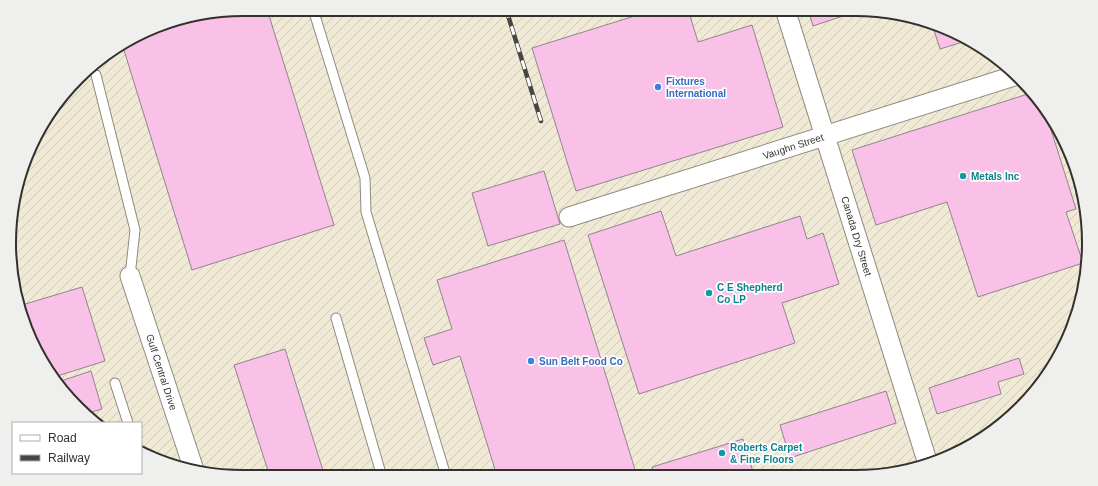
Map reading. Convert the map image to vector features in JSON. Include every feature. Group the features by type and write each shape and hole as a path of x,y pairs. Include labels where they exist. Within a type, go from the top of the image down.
{"street":[{"name":"Canada Dry Street","path":"788,16 926,458"},
{"name":"Vaughn Street","path":"569,217 1011,77"},
{"name":"Gulf Central Drive","path":"130,276 192,464"}],"lane":[{"path":"315,16 365,178 366,212 444,470"},
{"path":"96,75 136,230 130,276"},
{"path":"336,318 380,470"},
{"path":"115,383 128,422"}],"shaded area":[{"path":"228,16 870,16 899,20 928,28 969,46 1005,72 1026,93 1044,117 1059,143 1074,184 1078,199 1082,228 1082,258 1080,273 1078,287 1070,316 1059,343 1044,369 1026,393 1005,414 981,432 955,447 928,458 899,466 870,470 228,470 199,466 170,458 142,446 142,422 104,422 93,414 72,393 54,369 33,330 24,302 20,287 16,258 16,228 20,199 33,156 46,129 72,93 82,82 117,54 143,39 170,28 199,20"}],"building":[{"path":"228,16 269,16 334,225 192,270 124,49 156,33 199,20"},
{"name":"Fixtures International","path":"635,16 690,16 698,42 752,25 783,127 576,191 532,48"},
{"path":"810,16 843,16 813,26"},
{"path":"934,30 962,42 940,49"},
{"name":"Metals Inc","path":"1027,94 1050,127 1076,209 1066,212 1082,259 1081,264 978,297 947,202 876,225 852,150"},
{"path":"544,171 560,224 488,246 472,193"},
{"name":"C E Shepherd Co LP","path":"661,211 676,256 800,216 807,239 823,233 839,284 782,303 795,343 639,394 588,235"},
{"name":"Sun Belt Food Co","path":"564,240 635,470 495,470 460,356 433,365 424,338 452,329 437,280"},
{"path":"82,287 105,361 59,375 39,343 25,304"},
{"path":"285,349 323,470 268,470 234,365"},
{"path":"1019,358 1024,374 998,382 1001,394 937,414 929,388"},
{"path":"91,371 102,409 91,412 72,393 63,380"},
{"path":"886,391 896,423 790,458 780,425"},
{"name":"Roberts Carpet & Fine Floors","path":"743,439 752,470 653,470 652,467"}],"railway":[{"path":"508,16 541,121"}],"place":[{"name":"Fixtures International","path":"658,87"},
{"name":"Metals Inc","path":"963,176"},
{"name":"C E Shepherd Co LP","path":"709,293"},
{"name":"Sun Belt Food Co","path":"531,361"},
{"name":"Roberts Carpet & Fine Floors","path":"722,453"}]}
